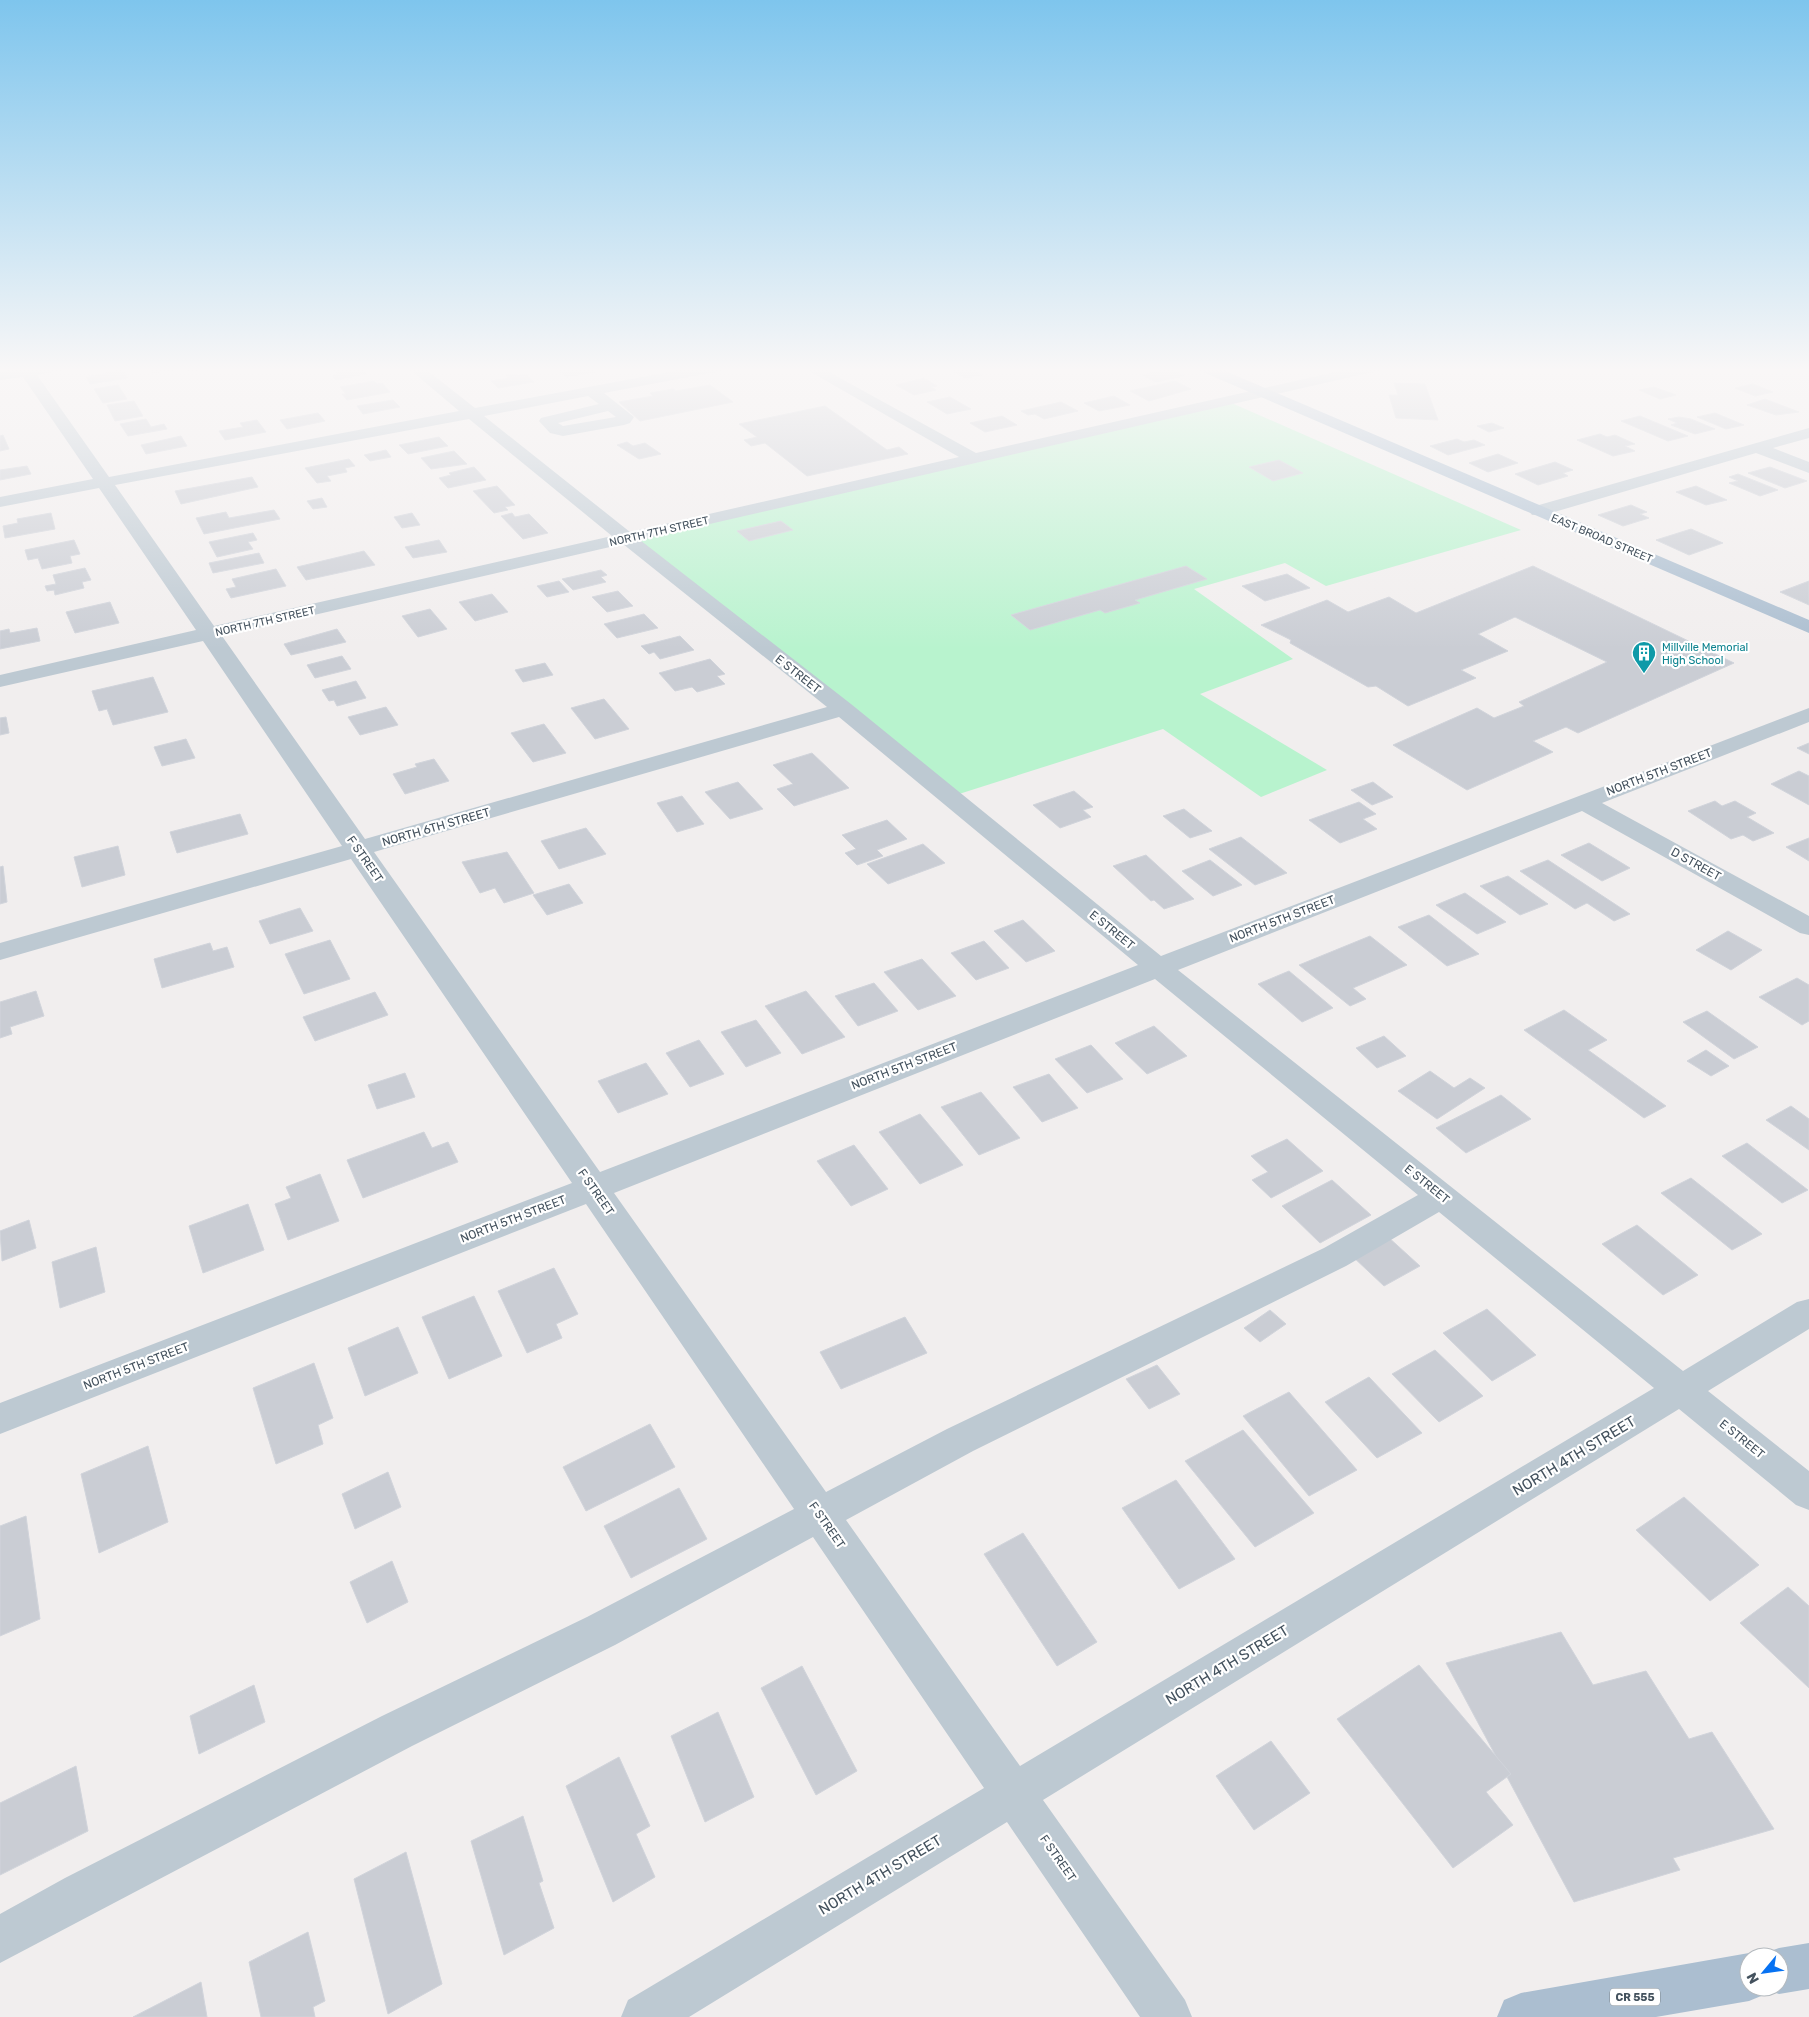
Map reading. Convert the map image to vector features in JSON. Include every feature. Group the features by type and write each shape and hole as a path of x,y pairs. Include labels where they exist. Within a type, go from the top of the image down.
{"main road":[{"name":"EAST BROAD STREET","path":"1422,461 1809,627"},
{"path":"1789,1969 1809,1966"},
{"name":"CR 555","path":"1521,2017 1739,1979"}],"street":[{"name":"F STREET","path":"87,461 209,634 1168,2017"},
{"path":"0,502 221,461"},
{"name":"E STREET","path":"531,461 843,709 1158,967 1809,1492"},
{"name":"NORTH 7TH STREET","path":"0,682 965,461"},
{"path":"1538,511 1711,461"},
{"path":"1791,461 1809,468"},
{"name":"NORTH 6TH STREET","path":"0,952 843,709"},
{"name":"NORTH 5TH STREET","path":"0,1419 1809,714"},
{"name":"D STREET","path":"1583,802 1809,927"},
{"path":"0,1940 81,1894 388,1735 601,1631 821,1516 960,1440 1286,1282 1441,1196"},
{"name":"NORTH 4TH STREET","path":"645,2017 1809,1312"}],"green space":[{"path":"964,461 1364,461 1521,530 1326,586 1285,563 1194,589 1293,659 1200,694 1327,770 1261,797 1163,729 959,794 632,537"}],"building":[{"path":"339,461 351,461 355,466 345,468 347,472 327,476 331,481 317,483 305,468"},
{"path":"424,461 464,461 467,464 431,469"},
{"path":"788,461 875,461 807,476"},
{"path":"1281,461 1303,473 1273,481 1249,467"},
{"path":"1475,461 1514,461 1518,463 1488,472 1469,463"},
{"path":"1555,462 1573,470 1563,473 1568,476 1538,485 1515,474"},
{"path":"27,466 31,474 0,480 0,470"},
{"path":"474,467 486,480 448,488 439,478 451,475 449,473"},
{"path":"1770,467 1807,481 1785,488 1748,473"},
{"path":"1738,474 1778,490 1760,496 1729,483 1738,481 1729,477"},
{"path":"252,477 258,487 181,504 175,491"},
{"path":"497,486 515,505 505,507 508,510 494,513 473,491"},
{"path":"1696,486 1727,500 1706,505 1676,492"},
{"path":"322,498 327,507 313,509 307,501"},
{"path":"1631,505 1647,512 1640,514 1649,518 1623,526 1598,515"},
{"path":"274,510 280,519 204,534 196,518 226,512 229,518"},
{"path":"51,513 55,529 5,538 3,526 18,523 17,519"},
{"path":"412,513 420,525 402,528 394,517"},
{"path":"512,513 515,517 529,514 548,533 523,539 501,516"},
{"path":"781,521 793,530 749,541 737,531"},
{"path":"1691,529 1723,543 1689,555 1656,540"},
{"path":"253,533 257,540 248,542 253,549 217,557 209,542"},
{"path":"74,540 80,554 70,556 72,563 42,569 38,558 28,560 25,550"},
{"path":"439,540 447,552 413,558 405,547"},
{"path":"364,551 375,565 306,580 297,567"},
{"path":"259,553 264,563 213,573 209,563"},
{"path":"1186,566 1207,579 1135,600 1140,603 1105,613 1100,610 1030,630 1011,615"},
{"name":"Millville Memorial High School","path":"1533,566 1734,663 1578,733 1566,727 1533,741 1553,752 1467,790 1393,745 1477,708 1494,718 1524,706 1519,702 1607,662 1515,617 1478,634 1508,651 1461,670 1476,678 1408,706 1376,686 1368,687 1290,643 1291,640 1261,625 1327,600 1348,612 1389,597 1416,613"},
{"path":"85,568 91,580 82,582 84,588 55,595 54,590 47,591 45,586 56,584 53,575"},
{"path":"276,569 286,586 231,598 226,589 236,587 232,579"},
{"path":"601,570 607,575 601,577 606,582 573,590 562,579"},
{"path":"1287,574 1310,588 1265,601 1242,586"},
{"path":"559,581 569,592 547,597 537,586"},
{"path":"1809,581 1809,605 1780,592"},
{"path":"618,591 633,606 607,612 592,597"},
{"path":"492,594 508,612 475,621 459,602"},
{"path":"110,602 119,623 75,633 66,612"},
{"path":"430,609 447,629 418,637 402,616"},
{"path":"644,614 658,628 617,638 604,624"},
{"path":"37,628 40,641 0,649 0,631 9,629 10,633"},
{"path":"337,629 346,642 291,655 284,644"},
{"path":"680,636 694,650 660,659 654,652 649,654 641,646"},
{"path":"342,656 351,669 315,678 307,665"},
{"path":"710,659 725,674 717,676 725,684 697,692 692,687 675,691 659,673"},
{"path":"545,663 553,675 523,682 515,670"},
{"path":"153,677 168,712 113,725 107,709 99,711 92,691"},
{"path":"356,681 366,698 337,706 334,700 329,701 322,690"},
{"path":"604,699 629,729 595,739 571,708"},
{"path":"386,707 398,725 360,735 348,717"},
{"path":"6,717 9,733 0,735 0,718"},
{"path":"544,724 566,753 533,762 511,733"},
{"path":"186,739 195,758 162,766 154,747"},
{"path":"1809,743 1809,754 1797,748"},
{"path":"812,753 849,788 794,806 777,789 793,784 773,765"},
{"path":"434,759 449,781 405,794 393,774 417,767 415,764"},
{"path":"1799,771 1809,776 1809,805 1771,784"},
{"path":"738,782 763,809 730,819 705,792"},
{"path":"1373,782 1393,797 1372,805 1351,790"},
{"path":"1074,791 1093,807 1083,810 1091,817 1060,828 1033,805"},
{"path":"682,796 704,824 677,832 657,803"},
{"path":"1715,801 1722,806 1735,801 1756,813 1747,817 1774,833 1753,841 1743,835 1731,839 1688,811"},
{"path":"1359,802 1376,814 1363,819 1377,829 1340,843 1309,820"},
{"path":"1184,809 1212,831 1190,838 1163,816"},
{"path":"240,814 248,834 177,853 170,832"},
{"path":"887,820 907,839 877,850 883,856 857,865 845,853 856,849 842,835"},
{"path":"586,828 606,854 559,869 541,841"},
{"path":"1241,837 1287,873 1255,885 1209,849"},
{"path":"1809,838 1809,861 1786,847"},
{"path":"1589,843 1630,868 1602,881 1561,855"},
{"path":"923,844 945,863 888,884 867,864"},
{"path":"118,846 125,875 82,887 74,857"},
{"path":"507,852 534,893 504,903 495,888 480,893 462,862"},
{"path":"1146,855 1194,899 1164,909 1154,900 1151,901 1113,866"},
{"path":"1210,860 1242,885 1213,896 1182,871"},
{"path":"1548,860 1630,914 1614,921 1587,903 1575,909 1520,871"},
{"path":"3,866 7,902 0,904 0,867"},
{"path":"1508,876 1548,904 1520,915 1480,886"},
{"path":"569,884 583,903 547,915 533,895"},
{"path":"1465,893 1506,922 1477,934 1436,905"},
{"path":"300,908 313,931 270,944 259,921"},
{"path":"1429,915 1479,954 1447,966 1398,927"},
{"path":"1023,920 1055,951 1026,962 994,931"},
{"path":"1728,931 1762,950 1731,970 1696,950"},
{"path":"1370,936 1407,965 1353,988 1366,999 1350,1006 1299,965"},
{"path":"330,940 350,979 304,994 285,954"},
{"path":"984,941 1009,968 976,980 951,953"},
{"path":"210,943 213,951 227,947 234,967 162,988 154,959"},
{"path":"922,959 956,996 918,1010 884,972"},
{"path":"1289,971 1333,1008 1302,1022 1258,984"},
{"path":"1797,978 1809,985 1809,1021 1802,1025 1759,997"},
{"path":"874,983 898,1011 858,1026 835,996"},
{"path":"36,991 44,1016 10,1027 12,1034 0,1038 0,1002"},
{"path":"806,991 845,1037 802,1054 765,1006"},
{"path":"375,992 388,1015 315,1041 303,1017"},
{"path":"1564,1010 1607,1040 1588,1050 1666,1106 1644,1118 1524,1030"},
{"path":"1707,1011 1758,1047 1734,1059 1683,1022"},
{"path":"756,1020 781,1053 746,1067 721,1032"},
{"path":"1154,1026 1187,1056 1147,1074 1115,1043"},
{"path":"1384,1036 1406,1056 1377,1068 1356,1048"},
{"path":"699,1040 724,1074 690,1087 666,1053"},
{"path":"1091,1045 1123,1079 1087,1093 1055,1059"},
{"path":"1706,1050 1729,1066 1711,1076 1687,1061"},
{"path":"646,1063 668,1094 618,1113 598,1081"},
{"path":"1430,1071 1454,1088 1470,1078 1485,1088 1437,1119 1398,1091"},
{"path":"405,1073 415,1097 377,1109 368,1085"},
{"path":"1049,1074 1078,1108 1042,1122 1013,1087"},
{"path":"981,1092 1020,1138 979,1155 941,1107"},
{"path":"1501,1095 1531,1119 1466,1153 1436,1128"},
{"path":"1791,1106 1809,1119 1809,1150 1766,1120"},
{"path":"920,1114 963,1165 920,1184 879,1132"},
{"path":"424,1132 432,1148 448,1142 458,1162 363,1198 347,1160"},
{"path":"1287,1139 1323,1171 1271,1198 1252,1180 1268,1172 1251,1156"},
{"path":"1747,1143 1808,1190 1782,1203 1722,1156"},
{"path":"854,1145 888,1189 851,1206 817,1161"},
{"path":"320,1174 339,1221 288,1240 275,1204 291,1198 286,1187"},
{"path":"1691,1178 1762,1234 1732,1250 1661,1193"},
{"path":"1332,1180 1371,1215 1320,1243 1282,1206"},
{"path":"248,1204 264,1250 203,1273 189,1226"},
{"path":"29,1220 36,1248 2,1261 0,1231"},
{"path":"1637,1225 1698,1275 1663,1295 1602,1244"},
{"path":"1387,1236 1420,1266 1384,1286 1351,1255"},
{"path":"96,1247 105,1292 60,1308 52,1262"},
{"path":"554,1268 578,1314 556,1324 562,1338 527,1353 498,1291"},
{"path":"474,1296 502,1356 449,1379 422,1317"},
{"path":"1487,1309 1536,1355 1492,1381 1443,1333"},
{"path":"1270,1310 1286,1324 1260,1342 1244,1328"},
{"path":"905,1317 927,1353 841,1389 820,1352"},
{"path":"398,1327 418,1373 365,1396 348,1348"},
{"path":"1435,1350 1483,1396 1439,1422 1392,1374"},
{"path":"314,1363 333,1418 318,1425 323,1444 276,1464 253,1388"},
{"path":"1157,1365 1180,1394 1149,1409 1126,1379"},
{"path":"1369,1377 1422,1433 1377,1458 1325,1402"},
{"path":"1289,1392 1357,1470 1309,1496 1243,1416"},
{"path":"650,1424 675,1467 586,1511 563,1467"},
{"path":"1243,1430 1314,1513 1255,1547 1185,1461"},
{"path":"148,1446 168,1522 99,1553 81,1474"},
{"path":"388,1472 401,1507 355,1529 342,1494"},
{"path":"1176,1480 1235,1559 1179,1589 1122,1508"},
{"path":"679,1488 707,1539 631,1578 604,1526"},
{"path":"1684,1497 1759,1565 1710,1601 1636,1530"},
{"path":"26,1516 40,1619 0,1636 0,1526"},
{"path":"1023,1533 1097,1642 1057,1666 984,1554"},
{"path":"392,1561 408,1602 367,1623 350,1582"},
{"path":"1788,1587 1809,1606 1809,1688 1740,1623"},
{"path":"1561,1632 1593,1685 1646,1671 1689,1739 1712,1732 1774,1829 1673,1858 1680,1870 1574,1902 1446,1663"},
{"path":"1419,1665 1511,1774 1486,1792 1513,1825 1453,1868 1337,1719"},
{"path":"802,1666 857,1771 816,1795 761,1688"},
{"path":"254,1685 265,1722 199,1754 190,1716"},
{"path":"718,1712 754,1797 705,1822 671,1736"},
{"path":"1271,1741 1310,1793 1254,1830 1216,1776"},
{"path":"619,1757 650,1826 636,1834 655,1877 613,1902 566,1786"},
{"path":"76,1766 88,1831 0,1875 0,1803"},
{"path":"523,1816 543,1881 539,1883 554,1928 504,1955 471,1841"},
{"path":"406,1852 442,1984 388,2014 354,1879"},
{"path":"308,1932 325,2001 313,2007 315,2017 261,2017 249,1962"},
{"path":"201,1982 207,2017 133,2017"}],"place":[{"name":"Millville Memorial High School","path":"1644,674"}]}
